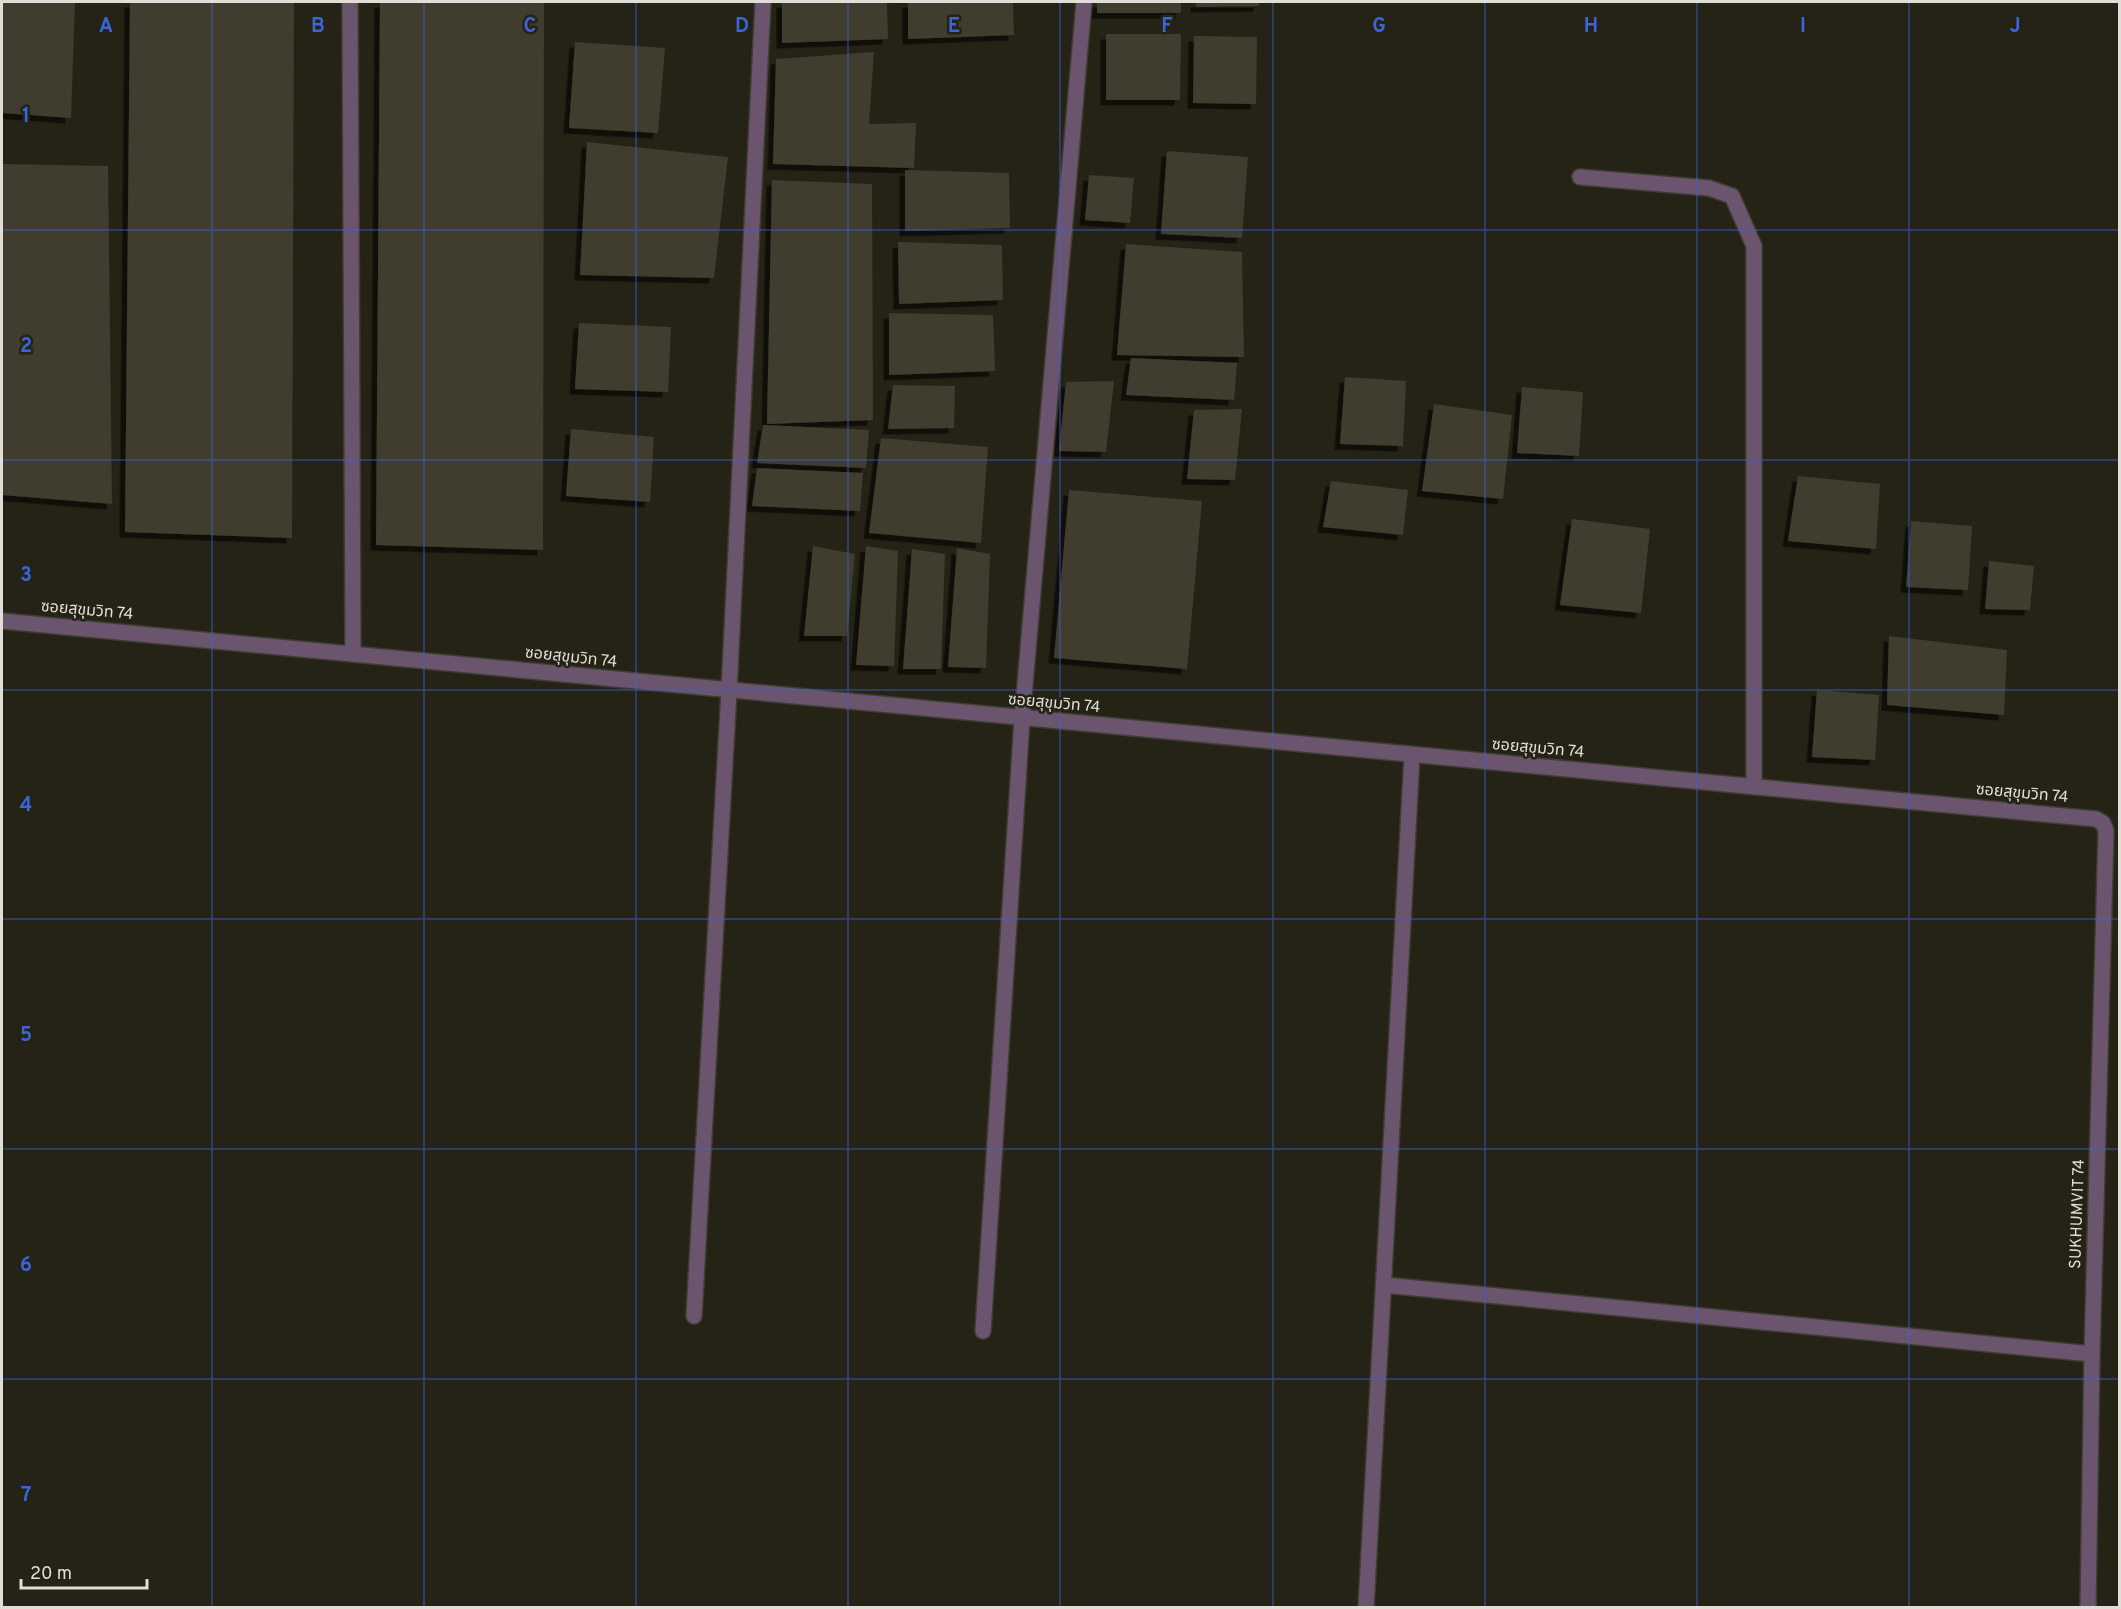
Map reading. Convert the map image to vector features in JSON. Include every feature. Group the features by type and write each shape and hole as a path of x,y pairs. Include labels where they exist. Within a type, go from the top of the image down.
{"street":[{"path":"350,2 353,654"},
{"path":"694,1316 729,691 763,2"},
{"path":"982,1331 1022,719 1084,2"},
{"path":"1580,177 1709,188 1732,196 1754,246 1754,788"},
{"name":"ซอยสุขุมวิท 74","path":"2,621 2096,819 2103,823"},
{"path":"1366,1608 1412,755"},
{"name":"SUKHUMVIT 74","path":"2088,1608 2092,1354 2106,831 2103,823"},
{"path":"1384,1285 2092,1354"}],"building":[{"path":"2,2 75,2 71,118 2,113"},
{"path":"130,2 294,2 292,538 125,532"},
{"path":"380,2 544,2 543,550 376,545"},
{"path":"782,2 887,2 888,39 782,43"},
{"path":"908,2 1013,2 1014,35 908,39"},
{"path":"1097,2 1181,2 1181,13 1097,13"},
{"path":"1196,2 1259,2 1259,6 1196,7"},
{"path":"1106,34 1181,34 1180,100 1106,100"},
{"path":"1194,36 1257,37 1256,104 1193,103"},
{"path":"575,42 665,48 658,133 569,128"},
{"path":"874,52 869,124 916,123 914,168 773,164 776,59"},
{"path":"587,142 728,157 714,278 580,275"},
{"path":"1167,151 1248,157 1242,238 1161,234"},
{"path":"2,164 108,166 112,504 2,495"},
{"path":"905,170 1009,173 1010,228 905,231"},
{"path":"1089,175 1134,178 1130,223 1085,220"},
{"path":"772,180 872,184 873,420 767,424"},
{"path":"898,242 1002,245 1003,300 899,304"},
{"path":"1126,244 1242,252 1244,357 1117,355"},
{"path":"889,313 993,315 995,371 889,375"},
{"path":"579,323 671,327 668,392 575,389"},
{"path":"1131,358 1237,363 1234,400 1126,395"},
{"path":"1345,377 1406,381 1403,446 1340,444"},
{"path":"1114,381 1106,452 1059,451 1066,382"},
{"path":"893,385 955,386 954,428 888,429"},
{"path":"1522,387 1583,392 1579,456 1517,453"},
{"path":"1434,404 1512,415 1503,499 1422,491"},
{"path":"1242,409 1235,480 1187,479 1194,410"},
{"path":"763,425 869,430 866,468 757,463"},
{"path":"571,429 654,437 650,502 566,496"},
{"path":"881,438 988,447 981,543 869,533"},
{"path":"757,468 863,473 860,511 752,506"},
{"path":"1798,476 1880,484 1876,549 1788,541"},
{"path":"1331,481 1408,490 1403,535 1323,527"},
{"path":"1069,490 1202,501 1187,669 1054,658"},
{"path":"1572,519 1650,529 1641,613 1560,605"},
{"path":"1911,521 1972,526 1968,590 1906,587"},
{"path":"813,546 855,554 847,636 804,636"},
{"path":"866,546 898,551 894,666 856,665"},
{"path":"957,548 990,554 986,668 948,667"},
{"path":"912,549 945,554 941,669 903,669"},
{"path":"1989,561 2034,566 2030,610 1985,609"},
{"path":"1889,636 2007,650 2004,715 1887,705"},
{"path":"1817,690 1879,695 1875,760 1812,757"}]}
